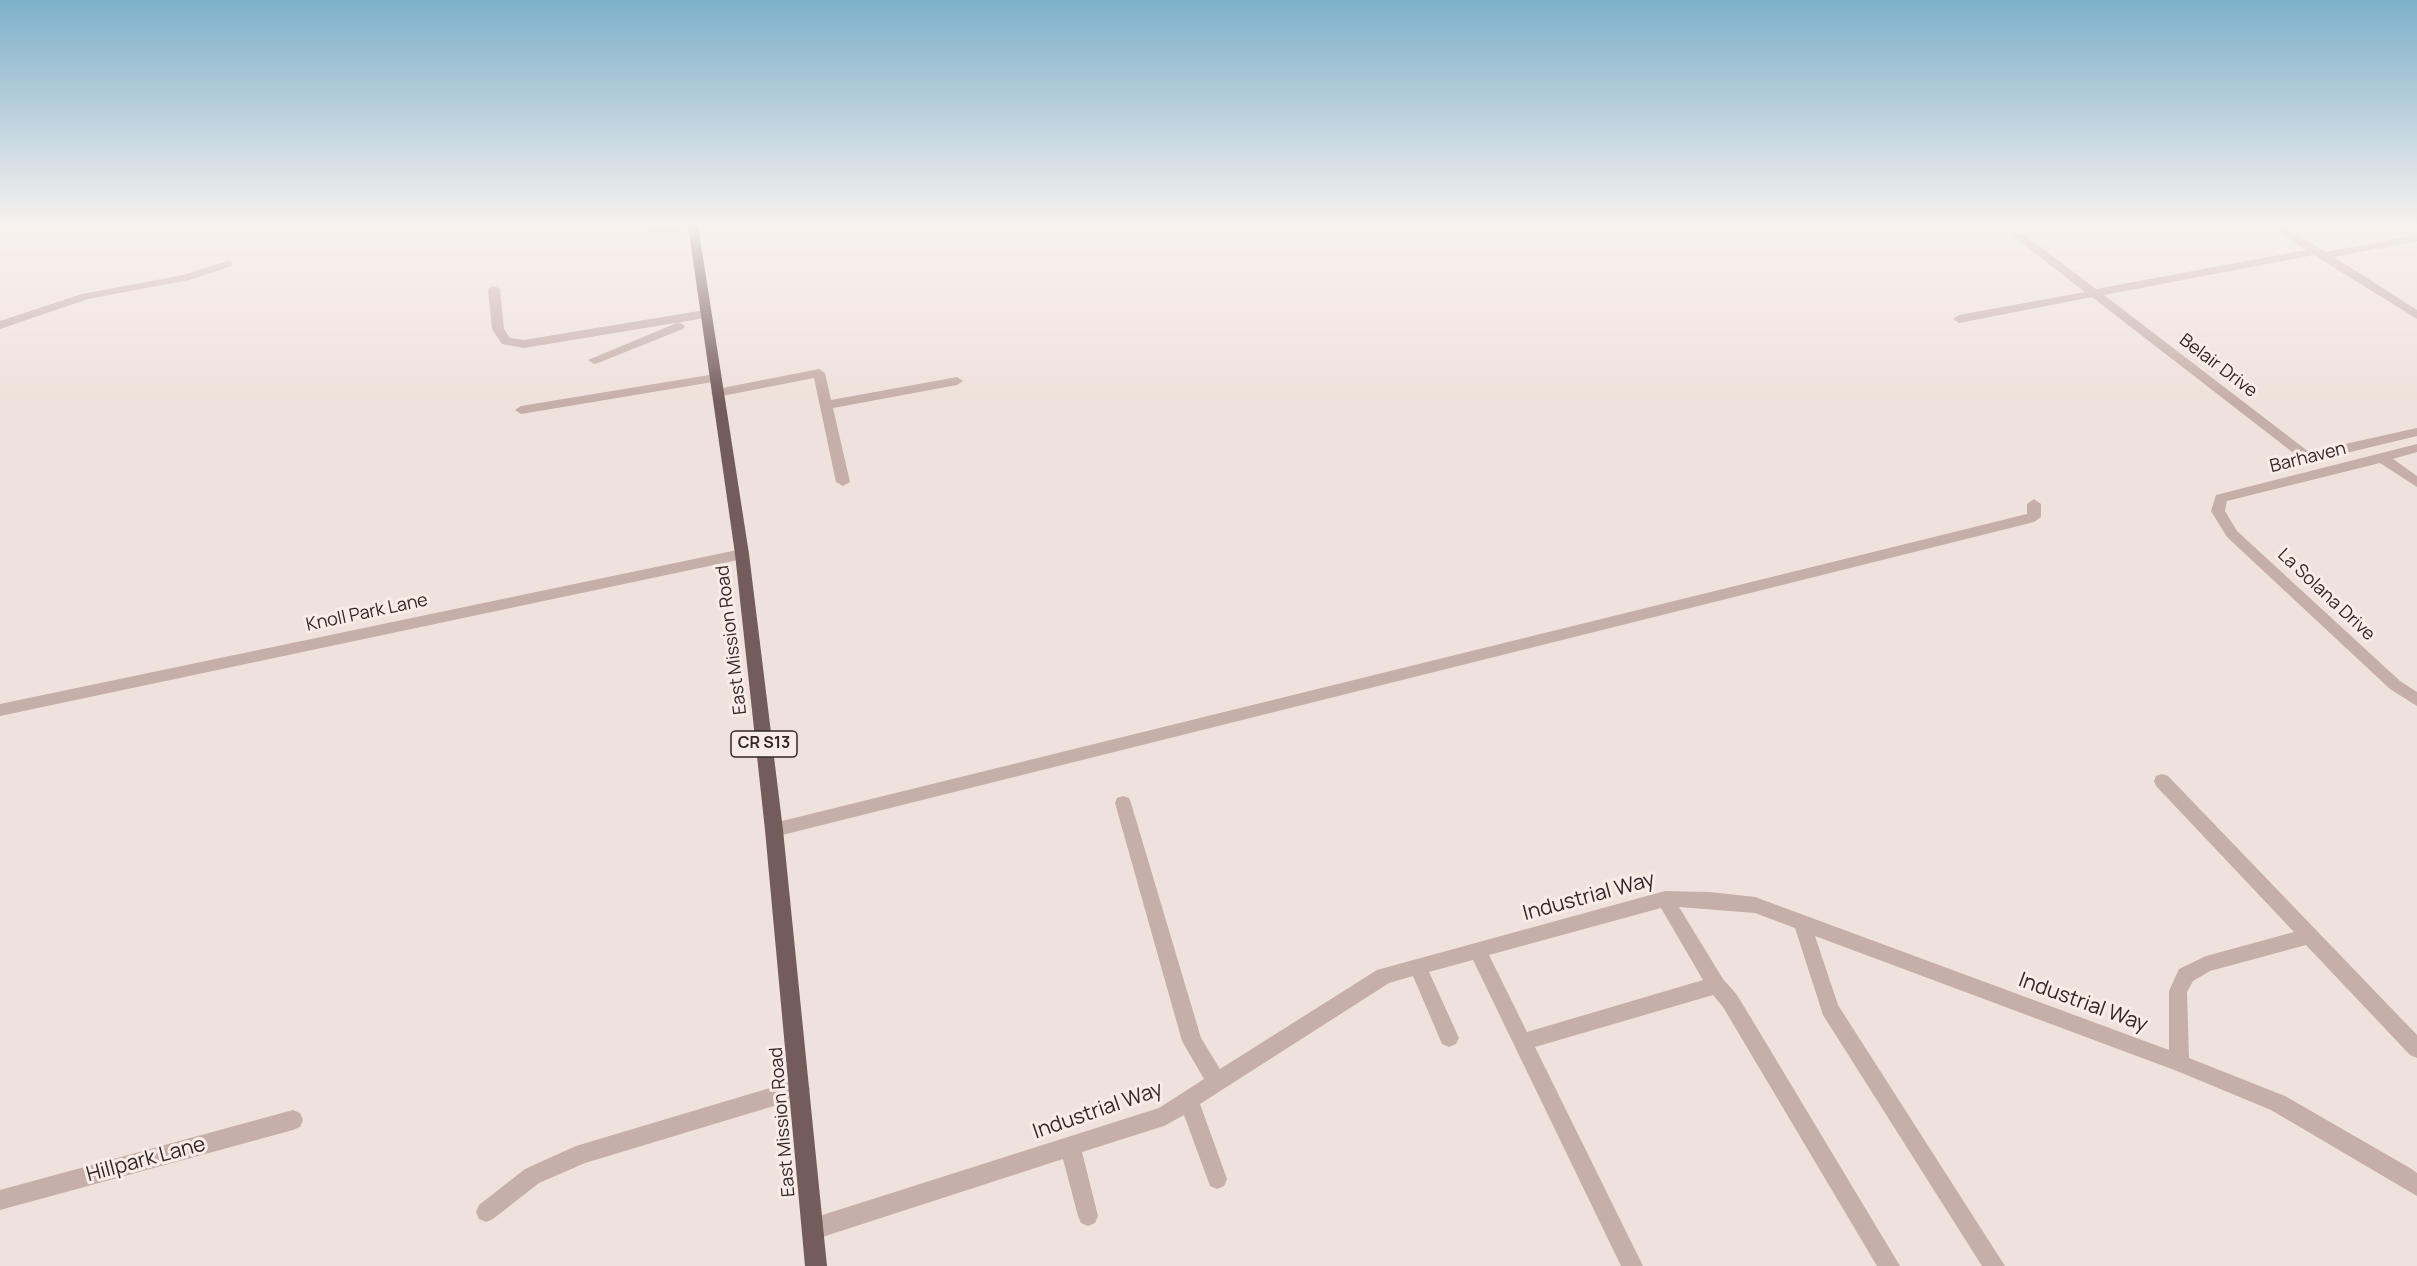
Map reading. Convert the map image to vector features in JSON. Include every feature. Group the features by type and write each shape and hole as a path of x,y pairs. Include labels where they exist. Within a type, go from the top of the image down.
{"main road":[{"name":"East Mission Road","path":"701,284 742,554 774,830 816,1266"}],"street":[{"path":"0,325 86,296 152,284"},
{"name":"Belair Drive","path":"2082,284 2305,455 2313,457 2417,432"},
{"path":"1959,319 2136,284"},
{"path":"2369,284 2417,315"},
{"path":"494,289 498,329 506,341 524,344 705,317"},
{"path":"594,360 705,317"},
{"path":"521,410 819,373 843,482"},
{"path":"826,405 957,381"},
{"name":"Barhaven","path":"2218,511 2221,498 2417,448"},
{"path":"2381,457 2417,483"},
{"path":"774,830 2034,517 2034,504"},
{"name":"La Solana Drive","path":"2218,511 2232,534 2395,685 2417,700"},
{"name":"Knoll Park Lane","path":"0,710 742,554"},
{"path":"2162,781 2417,1050"},
{"path":"1123,803 1192,1041 1217,1083"},
{"path":"1665,898 1716,985 1730,1001 1889,1266"},
{"name":"Industrial Way","path":"813,1229 1164,1116 1384,976 1665,898 1755,905 2179,1063 2278,1102 2403,1175 2417,1186"},
{"path":"1802,922 1830,1009 1994,1266"},
{"path":"2179,1063 2178,991 2186,975 2206,964 2309,936"},
{"path":"1478,951 1632,1266"},
{"path":"1418,967 1449,1038"},
{"path":"1523,1042 1716,985"},
{"path":"486,1212 532,1176 583,1153 800,1089"},
{"path":"1189,1100 1217,1179"},
{"name":"Hillpark Lane","path":"0,1200 293,1120"},
{"path":"1070,1146 1088,1216"}]}
